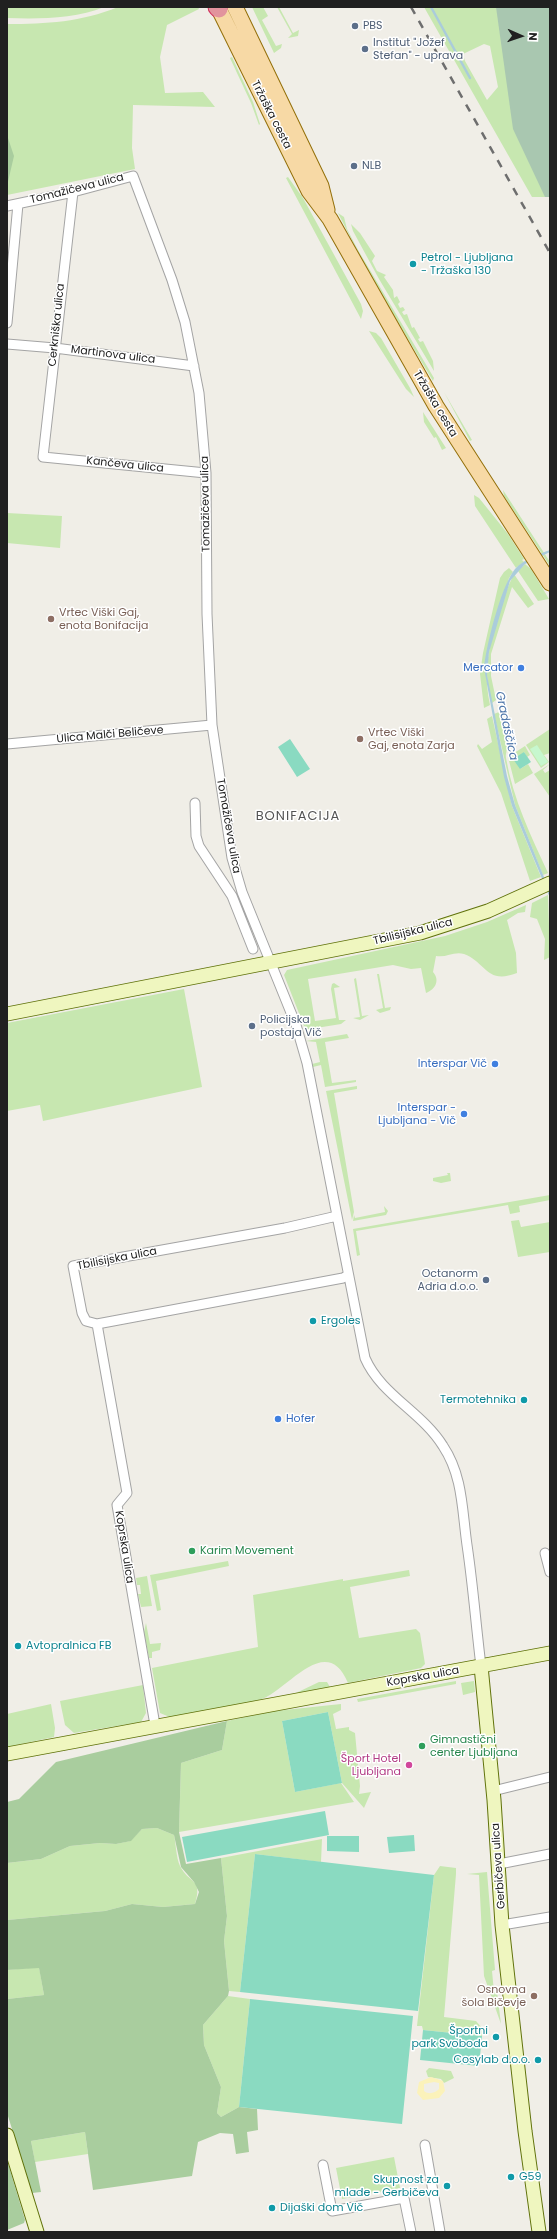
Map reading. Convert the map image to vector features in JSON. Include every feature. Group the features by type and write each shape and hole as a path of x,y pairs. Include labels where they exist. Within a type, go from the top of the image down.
{"main road":[{"name":"Tržaška cesta","path":"227,8 309,191 330,219 432,399 550,582"}],"street":[{"name":"Tomažičeva ulica","path":"7,206 73,192 133,176 172,280 185,322 199,393 206,473 207,614 212,725 232,858 242,892 271,963"},
{"name":"Cerkniška ulica","path":"43,457 54,348 73,192"},
{"path":"7,323 18,204"},
{"name":"Martinova ulica","path":"7,344 54,348 194,366"},
{"name":"Kančeva ulica","path":"43,457 206,473"},
{"name":"Ulica Malči Beličeve","path":"7,744 212,725"},
{"path":"195,803 195,822 199,846 232,896 253,949"},
{"name":"Tbilisijska ulica","path":"7,1014 271,963 433,929 488,911 545,886"},
{"path":"232,896 242,892"},
{"path":"97,1324 343,1278 348,1275 307,1063 296,1025 271,963"},
{"name":"Tbilisijska ulica","path":"97,1324 86,1321 82,1313 73,1266 285,1228 337,1216"},
{"name":"Gerbičeva ulica","path":"348,1275 362,1346 368,1366 392,1394 435,1433 451,1458 463,1500 493,1791 502,1925 525,2131 539,2232"},
{"name":"Koprska ulica","path":"97,1324 127,1493 117,1505 155,1725"},
{"path":"545,1553 550,1572"},
{"name":"Koprska ulica","path":"7,1754 155,1725 550,1653"},
{"path":"493,1791 550,1777"},
{"path":"499,1864 550,1854"},
{"path":"502,1925 550,1917"},
{"path":"7,2135 37,2232"},
{"path":"425,2145 440,2232"},
{"path":"323,2165 332,2211 404,2198 410,2232"}],"green space":[{"path":"7,7 104,7 69,16 7,18"},
{"path":"118,7 198,7 199,9 167,25 160,57 165,93 203,92 215,107 133,105 132,148 135,169 7,195 7,24 64,21 91,16"},
{"path":"252,7 263,7 268,16 262,20 276,46 282,44 281,48 274,53"},
{"path":"277,7 279,7 293,33 299,30 298,36 288,38 292,34"},
{"path":"424,7 508,7 550,197 532,197","holes":["484,44 490,46 498,87 487,100 465,61 463,54"]},
{"path":"496,7 550,7 550,197 545,197 513,129"},
{"path":"232,57 253,102 260,124 259,125 251,103 230,58"},
{"path":"7,135 14,156 7,186"},
{"path":"288,177 303,198 361,304 363,311 361,319 286,178"},
{"path":"338,213 344,217 347,229 358,250 434,378 433,381 369,274"},
{"path":"351,224 360,233 375,256 372,261 377,271 386,275 384,277 393,290 394,298 397,296 400,302 398,304 400,308 403,307 405,310 402,312 404,315 407,314 412,328 414,327 420,338 418,339 420,342 423,341 433,361 434,371 379,279 353,231"},
{"path":"369,331 376,333 381,338 414,397 406,389"},
{"path":"444,392 472,440 470,441"},
{"path":"423,412 446,448 442,450 436,437 434,438 424,422"},
{"path":"503,490 550,562 550,566 504,496"},
{"path":"474,495 479,498 508,534 524,559 522,560 524,562 516,568 475,506"},
{"path":"7,513 62,516 60,548 7,543"},
{"path":"525,564 531,569 549,599 538,601 518,571"},
{"path":"509,568 513,572 509,578 490,640 487,687 490,705 484,708 480,674 483,653 500,578"},
{"path":"514,574 534,604 528,608 512,587 491,654 491,676 496,700 492,703 487,679 489,653 500,609"},
{"path":"499,712 509,736 506,758 513,788 523,817 548,873 543,875 515,805 494,714"},
{"path":"492,716 512,806 541,877 530,881 501,793 477,746 478,744 482,749 492,742 487,719"},
{"path":"550,729 550,753 544,755 549,762 541,768 526,745"},
{"path":"290,739 310,769 297,777 278,747"},
{"path":"537,745 548,762 541,766 530,749"},
{"path":"525,746 530,755 527,757 524,752 520,769 528,764 533,773 515,784 508,757"},
{"path":"524,752 531,762 520,769 513,759"},
{"path":"550,764 543,770 545,773 550,770 550,797 534,774"},
{"path":"548,895 550,957 544,960 545,939 537,919 530,917 532,903"},
{"path":"526,905 525,912 518,913 507,920 516,953 517,973 507,976 492,974 471,958 464,954 457,953 436,956 433,972 436,978 436,984 426,993 421,968 411,969 393,965 308,979 315,1021 336,1018 331,989 332,984 334,983 340,987 334,988 339,1020 346,1020 341,1024 310,1029 307,1029 304,1026 284,975 287,970 445,936 487,922"},
{"path":"377,974 379,974 385,1008 391,1007 390,1010 380,1013 376,1010 383,1008"},
{"path":"356,978 362,1016 369,1015 360,1020 353,1018 360,1017 354,979"},
{"path":"182,987 7,1021 7,1018"},
{"path":"184,989 202,1087 43,1121 40,1105 7,1111 7,1023"},
{"path":"347,1034 349,1038 325,1042 332,1083 356,1080 356,1082 325,1087 321,1065 313,1067 312,1064 320,1062 316,1042 306,1041"},
{"path":"357,1086 357,1089 334,1093 354,1212 352,1220 326,1091"},
{"path":"447,1173 450,1173 451,1181 441,1183 433,1181 433,1178 448,1175"},
{"path":"550,1195 550,1200 519,1206 520,1212 510,1214 508,1205 356,1231 360,1255 357,1256 353,1229"},
{"path":"384,1206 388,1211 386,1215 353,1221 354,1215 355,1218 385,1212"},
{"path":"519,1220 521,1227 550,1222 550,1252 518,1257 511,1221"},
{"path":"228,1561 229,1566 156,1581 161,1610 157,1611 150,1575"},
{"path":"409,1570 410,1576 350,1587 359,1638 416,1629 420,1633 425,1664 421,1668 348,1683 339,1668 329,1662 317,1663 305,1669 270,1695 259,1700 227,1708 172,1718 160,1713 152,1668 258,1647 253,1595 343,1579 343,1581"},
{"path":"147,1576 152,1606 141,1607 138,1594 141,1594 140,1585 137,1585 136,1578"},
{"path":"146,1623 150,1644 161,1643 160,1650 152,1652 152,1658 149,1658 144,1632"},
{"path":"455,1677 455,1678 357,1696"},
{"path":"456,1681 456,1684 358,1702 357,1699"},
{"path":"474,1681 475,1692 463,1695 461,1683"},
{"path":"319,1682 327,1682 330,1687 296,1693"},
{"path":"143,1685 146,1713 141,1722 74,1733 65,1725 60,1701"},
{"path":"51,1704 55,1728 54,1737 7,1747 7,1714"},
{"path":"341,1704 341,1710 333,1714 336,1729 349,1727 349,1730 355,1733 360,1786 359,1794 371,1792 364,1808 342,1783 328,1712 282,1721 295,1792 341,1783 354,1802 179,1832 181,1763 222,1750 227,1721 275,1711"},
{"path":"328,1712 342,1783 295,1792 282,1721"},
{"path":"227,1721 222,1750 181,1763 179,1832 186,1864 221,1858 227,1916 224,1941 229,1991 228,1996 203,2025 204,2045 221,2087 217,2113 221,2117 239,2107 257,2109 258,2130 247,2132 249,2152 236,2154 233,2134 220,2133 198,2142 192,2176 93,2190 85,2132 31,2141 41,2192 32,2193 7,2113 7,1999 44,1995 39,1968 7,1970 7,1920 105,1911 132,1904 163,1907 195,1904 199,1892 194,1882 181,1867 174,1835 157,1828 142,1829 131,1841 116,1844 100,1843 70,1846 41,1859 7,1863 7,1802 19,1799 56,1762"},
{"path":"325,1811 329,1835 187,1862 182,1837"},
{"path":"157,1828 174,1835 180,1866 196,1885 197,1896 195,1904 163,1907 132,1904 105,1911 7,1920 7,1863 41,1859 70,1846 100,1843 116,1844 130,1841 142,1829"},
{"path":"414,1835 415,1851 389,1853 387,1837"},
{"path":"327,1836 359,1836 359,1852 327,1851"},
{"path":"322,1839 321,1862 255,1854 240,1992 229,1991 224,1941 227,1916 221,1858"},
{"path":"255,1854 434,1875 418,2011 240,1992"},
{"path":"440,1866 456,1868 444,2017 476,2021 482,2028 482,2036 423,2030 422,2026 417,2026 434,1875"},
{"path":"487,1872 495,1970 492,1971 494,1992 497,1992 501,2024 484,1976 479,1875 467,1874"},
{"path":"39,1967 44,1995 7,1999 7,1970"},
{"path":"228,1996 250,1999 239,2107 221,2117 217,2113 221,2087 204,2045 203,2025"},
{"path":"250,1999 413,2016 402,2124 239,2107"},
{"path":"423,2030 482,2036 479,2066 420,2060"},
{"path":"429,2068 451,2071 454,2078 444,2083 441,2079 428,2077 426,2071"},
{"path":"85,2132 88,2154 35,2162 31,2141"},
{"path":"394,2157 400,2188 342,2199 336,2168"},
{"path":"7,2160 25,2220 24,2223 7,2230"}],"sand":[{"path":"431,2077 443,2081 445,2091 439,2098 423,2100 417,2093 419,2082","holes":["434,2082 439,2083 439,2089 436,2092 430,2093 424,2091 424,2084"]}],"water":[{"name":"Gradaščica","path":"550,550 550,552 525,564 510,581 489,652 487,675 507,776 515,805 550,892 550,898 512,806 504,777 484,668 495,617 510,577 515,569 522,563"}],"waterway":[{"path":"431,7 470,78"}],"railway":[{"path":"411,7 550,253"}],"place":[{"name":"PBS","path":"355,26"},
{"name":"Institut \"Jožef Stefan\" - uprava","path":"365,49"},
{"name":"NLB","path":"354,166"},
{"name":"Petrol - Ljubljana - Tržaška 130","path":"413,264"},
{"name":"Vrtec Viški Gaj, enota Bonifacija","path":"51,619"},
{"name":"Mercator","path":"521,668"},
{"name":"Vrtec Viški Gaj, enota Zarja","path":"360,739"},
{"name":"Policijska postaja Vič","path":"252,1026"},
{"name":"Interspar Vič","path":"495,1064"},
{"name":"Interspar - Ljubljana - Vič","path":"464,1114"},
{"name":"Octanorm Adria d.o.o.","path":"486,1280"},
{"name":"Ergoles","path":"313,1321"},
{"name":"Termotehnika","path":"524,1400"},
{"name":"Hofer","path":"278,1419"},
{"name":"Karim Movement","path":"192,1551"},
{"name":"Avtopralnica FB","path":"18,1646"},
{"name":"Gimnastični center Ljubljana","path":"422,1746"},
{"name":"Šport Hotel Ljubljana","path":"409,1765"},
{"name":"Osnovna šola Bičevje","path":"534,1996"},
{"name":"Športni park Svoboda","path":"496,2037"},
{"name":"Cosylab d.o.o.","path":"538,2060"},
{"name":"G59","path":"511,2177"},
{"name":"Skupnost za mlade - Gerbičeva","path":"447,2186"},
{"name":"Dijaški dom Vič","path":"272,2208"}],"district":[{"name":"BONIFACIJA","path":"298,817"}]}
